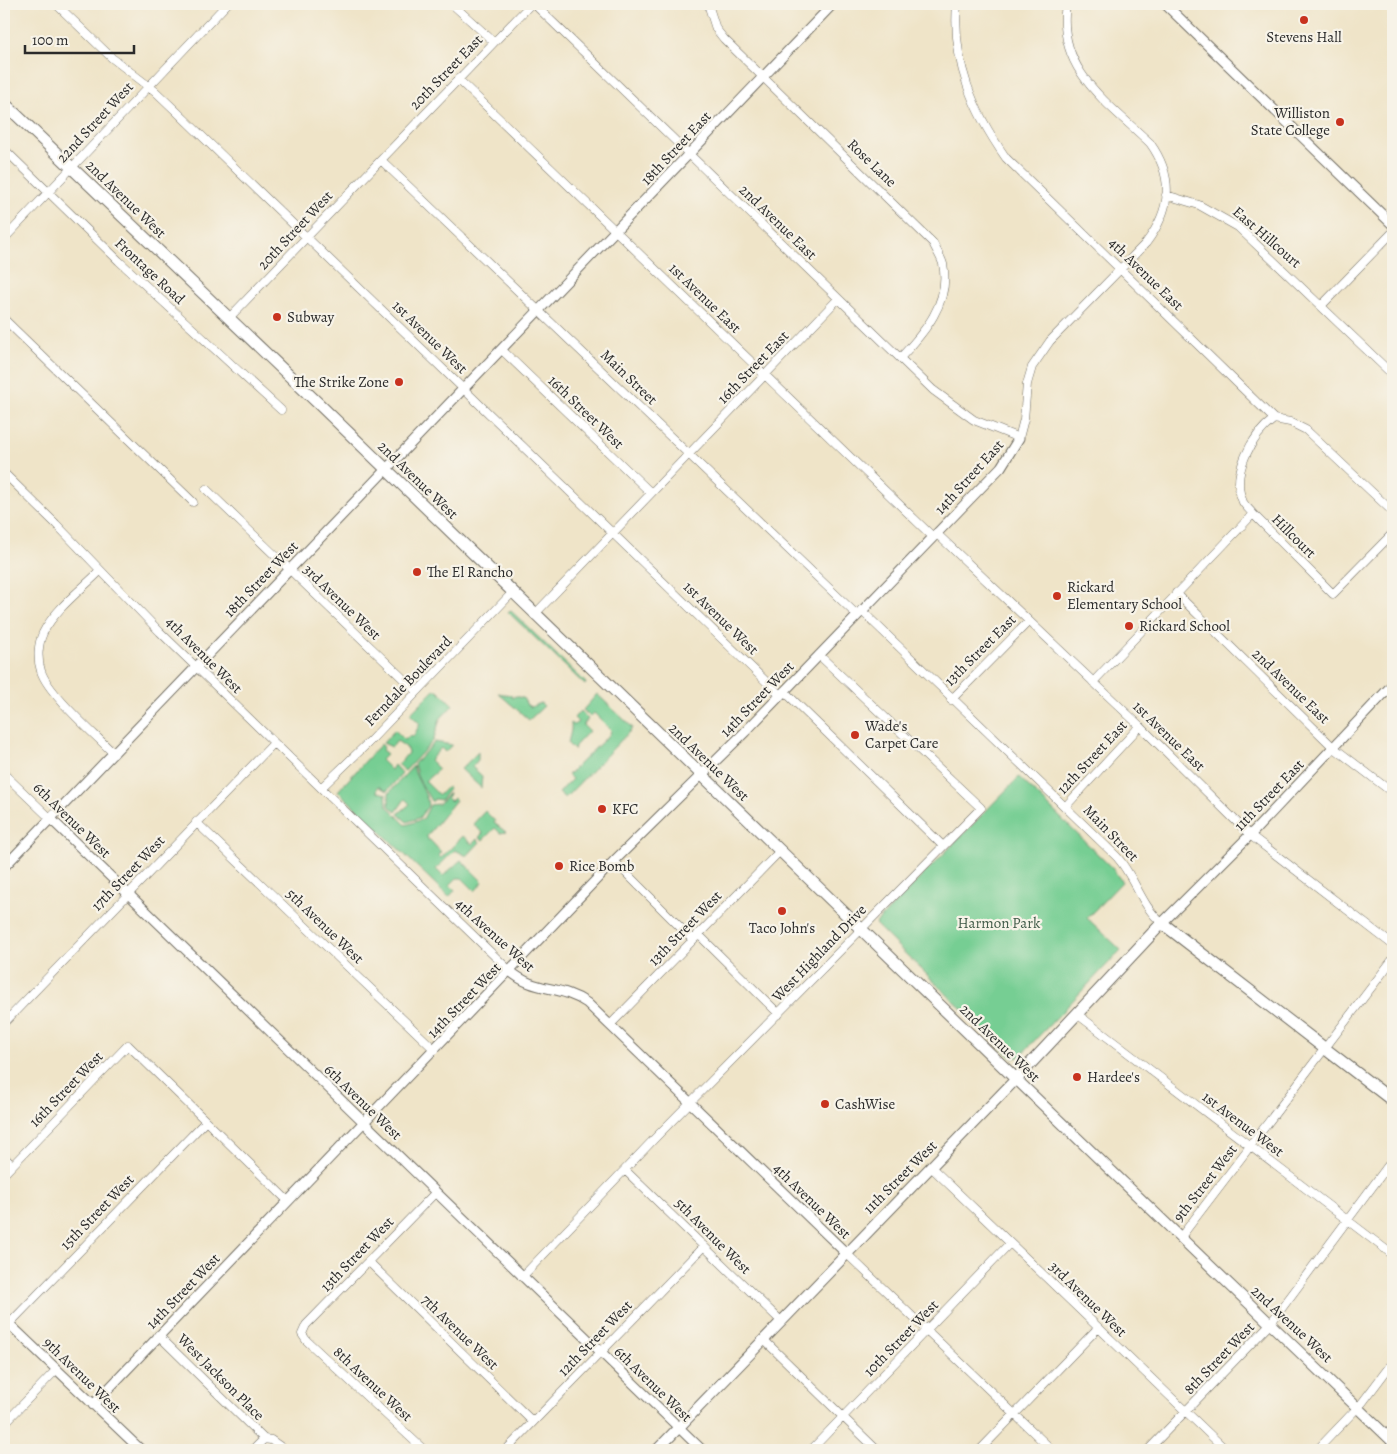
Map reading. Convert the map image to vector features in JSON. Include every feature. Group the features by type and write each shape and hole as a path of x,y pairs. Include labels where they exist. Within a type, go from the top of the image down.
{"main road":[{"name":"2nd Avenue West","path":"4,103 1393,1442"},
{"name":"11th Street West","path":"657,1450 932,1168 1162,923"},
{"name":"Main Street","path":"1162,923 1393,1101"}],"street":[{"name":"1st Avenue West","path":"56,4 112,58 148,87 943,846"},
{"name":"22nd Street West","path":"4,239 226,4"},
{"path":"452,4 494,42"},
{"name":"20th Street East","path":"381,160 532,4"},
{"name":"2nd Avenue East","path":"532,4 933,390 959,411 1019,438"},
{"name":"Rose Lane","path":"708,4 716,29 919,228 933,244 943,263 945,281 934,318 900,358"},
{"name":"18th Street East","path":"539,311 833,4"},
{"name":"4th Avenue East","path":"957,4 955,25 958,57 969,93 986,130 1006,158 1274,419 1290,422 1306,430 1393,512"},
{"path":"1066,4 1064,15 1067,44 1079,73 1150,143 1165,170 1166,195"},
{"path":"1164,4 1393,225"},
{"name":"1st Avenue East","path":"458,79 765,375 1140,726 1250,835 1393,945"},
{"name":"Frontage Road","path":"4,149 281,410"},
{"name":"20th Street West","path":"229,318 381,160"},
{"name":"Main Street","path":"381,160 688,454 1065,806 1126,867 1151,914 1162,923"},
{"name":"14th Street East","path":"859,613 1001,467 1019,438 1024,420 1027,384 1032,367 1050,340 1146,243 1159,226 1166,206 1166,195"},
{"name":"East Hillcourt","path":"1166,195 1199,205 1238,226 1393,375"},
{"path":"1322,305 1393,232"},
{"name":"16th Street East","path":"688,454 838,299"},
{"name":"18th Street West","path":"4,867 539,311"},
{"path":"4,319 193,502"},
{"name":"16th Street West","path":"502,350 651,493"},
{"name":"Hillcourt","path":"1274,419 1266,425 1252,444 1242,466 1239,486 1243,502 1333,594 1393,533"},
{"path":"534,615 688,454"},
{"name":"4th Avenue West","path":"4,473 196,667 510,971 526,984 564,991 579,997 1052,1450"},
{"name":"3rd Avenue West","path":"206,489 417,692"},
{"path":"1093,682 1253,514"},
{"path":"100,571 60,610 43,633 38,652 41,671 52,689 114,754"},
{"name":"Ferndale Boulevard","path":"321,788 513,592"},
{"name":"2nd Avenue East","path":"1176,593 1333,747 1393,793"},
{"name":"14th Street West","path":"93,1405 614,861 702,775 859,613"},
{"name":"13th Street East","path":"951,700 1029,621"},
{"name":"West Highland Drive","path":"522,1277 690,1103 981,808 818,655"},
{"name":"11th Street East","path":"1162,923 1250,835 1393,684"},
{"name":"12th Street East","path":"1065,806 1140,726"},
{"name":"17th Street West","path":"4,1023 274,743"},
{"name":"6th Avenue West","path":"4,774 702,1450"},
{"name":"5th Avenue West","path":"196,822 435,1050"},
{"name":"13th Street West","path":"610,1025 780,851"},
{"path":"614,861 779,1014"},
{"name":"9th Street West","path":"1180,1238 1393,959"},
{"name":"1st Avenue West","path":"1077,1014 1393,1255"},
{"name":"16th Street West","path":"4,1174 128,1045 206,1121"},
{"path":"206,1121 288,1201"},
{"name":"15th Street West","path":"6,1321 206,1121"},
{"path":"4,1157 12,1165"},
{"name":"8th Street West","path":"1148,1450 1270,1324 1393,1159"},
{"name":"3rd Avenue West","path":"932,1168 1226,1450"},
{"name":"5th Avenue West","path":"625,1170 782,1322"},
{"name":"13th Street West","path":"304,1337 302,1330 306,1325 436,1192"},
{"name":"10th Street West","path":"811,1450 1010,1243"},
{"name":"12th Street West","path":"506,1450 704,1246"},
{"name":"7th Avenue West","path":"368,1262 533,1422"},
{"name":"9th Avenue West","path":"6,1321 141,1450"},
{"path":"980,1450 1098,1328"},
{"name":"West Jackson Place","path":"158,1335 264,1439 271,1440 285,1450"},
{"name":"8th Avenue West","path":"304,1337 424,1450"},
{"path":"764,1340 877,1450"},
{"path":"1317,1450 1358,1407 1393,1362"},
{"path":"4,1424 56,1370"},
{"path":"253,1450 264,1439"}],"green space":[{"path":"510,610 586,683 585,685 508,612"},
{"path":"434,690 438,690 453,705 440,719 433,741 405,771 398,765 408,753 406,747 397,741 392,747 383,743 395,730 405,740 409,736 413,737 420,724 410,714"},
{"path":"498,693 511,695 512,698 515,696 523,698 527,705 531,707 541,703 544,706 529,720"},
{"path":"597,694 632,727 565,798 559,793 572,779 568,775 610,734 611,730 594,713 590,717 583,710"},
{"path":"580,711 588,719 583,725 589,731 575,746 574,750 568,744 571,723 574,725 578,722 574,718"},
{"path":"435,742 452,745 445,752 441,748 430,760 439,769 425,781 439,795 447,787 449,789 441,800 434,799 431,801 418,778 414,764"},
{"path":"381,744 384,747 382,750 387,754 381,760 391,770 394,765 402,774 387,791 378,786 377,792 386,794 387,806 406,825 423,819 430,805 439,804 449,793 447,798 451,801 454,798 456,800 427,836 428,840 441,852 438,855 441,858 463,836 472,844 477,839 480,842 467,856 455,850 436,869 443,876 461,860 483,882 475,891 462,878 457,878 450,885 455,890 449,897 338,791"},
{"path":"478,752 478,760 472,767 482,776 481,788 461,769"},
{"path":"413,766 426,796 428,806 419,818 407,822 398,814 410,804 405,799 396,812 389,806 389,793"},
{"name":"Harmon Park","path":"1019,777 1113,869 1122,882 1087,918 1121,950 1019,1057 1012,1058 875,924"},
{"path":"485,811 495,821 494,823 506,832 500,833 495,828 483,840 479,837 483,833 473,824"}],"place":[{"name":"Stevens Hall","path":"1304,20"},
{"name":"Williston State College","path":"1340,122"},
{"name":"Subway","path":"277,317"},
{"name":"The Strike Zone","path":"399,382"},
{"name":"The El Rancho","path":"417,572"},
{"name":"Rickard Elementary School","path":"1057,596"},
{"name":"Rickard School","path":"1129,626"},
{"name":"Wade's Carpet Care","path":"855,735"},
{"name":"KFC","path":"602,809"},
{"name":"Rice Bomb","path":"559,866"},
{"name":"Taco John's","path":"782,911"},
{"name":"Hardee's","path":"1077,1077"},
{"name":"CashWise","path":"825,1104"}]}
